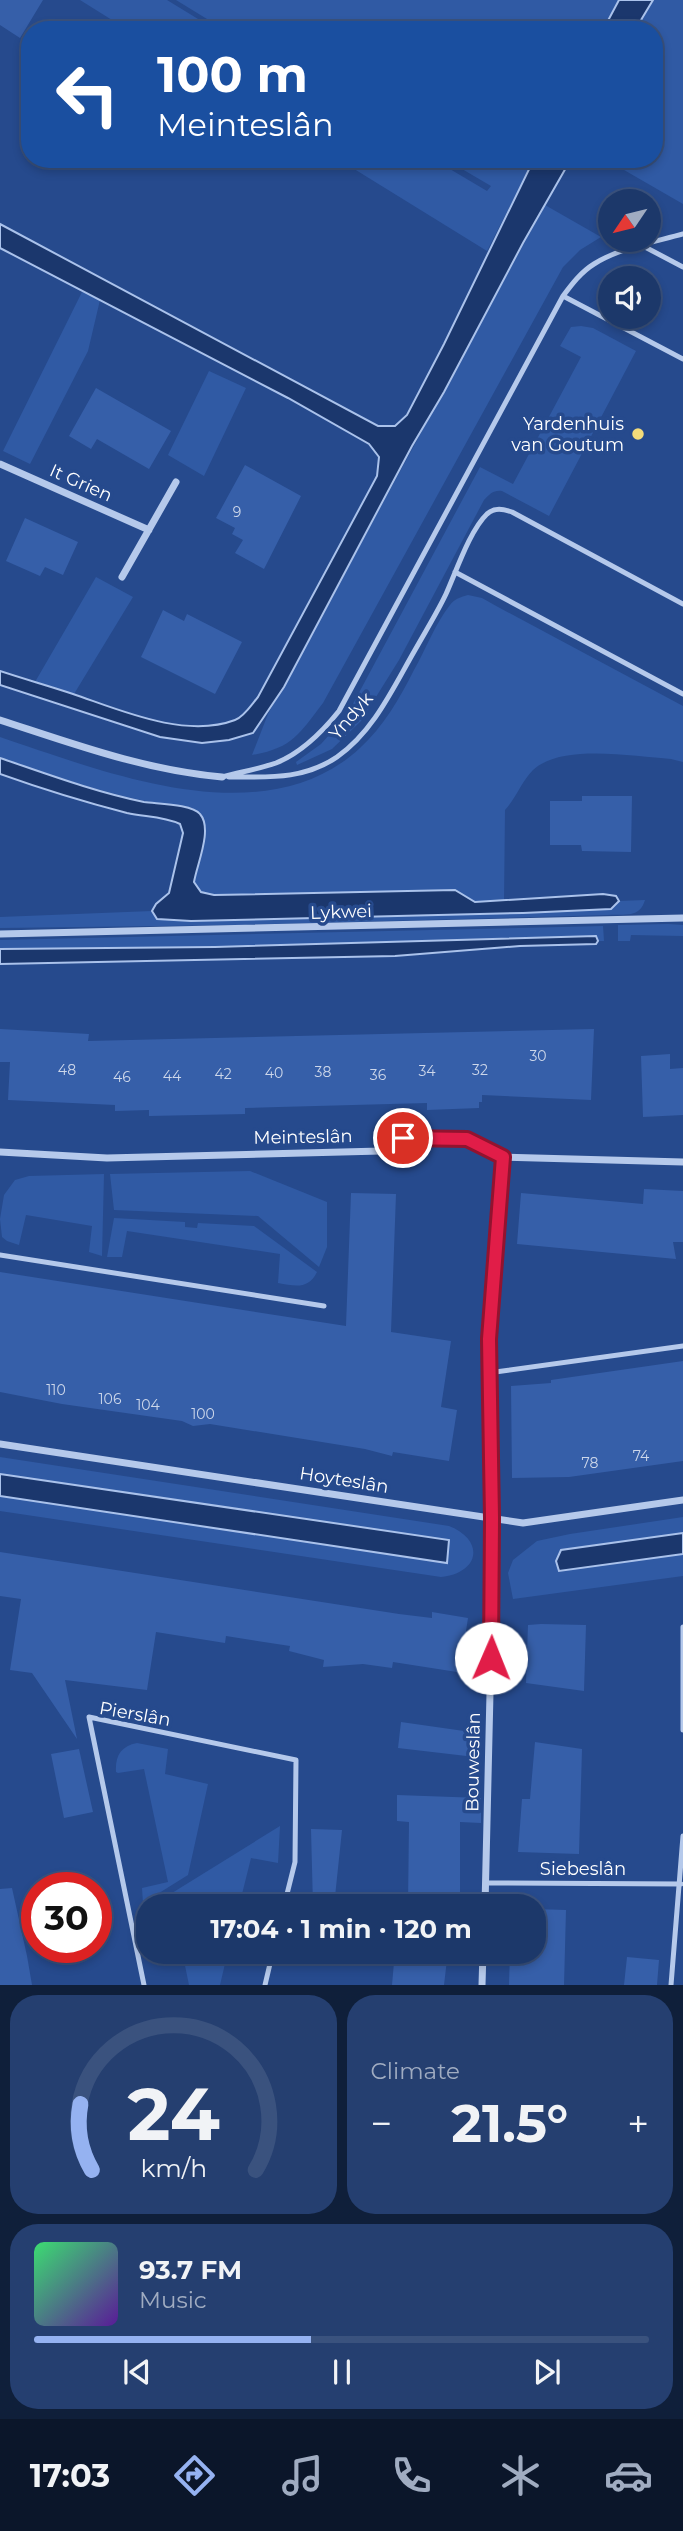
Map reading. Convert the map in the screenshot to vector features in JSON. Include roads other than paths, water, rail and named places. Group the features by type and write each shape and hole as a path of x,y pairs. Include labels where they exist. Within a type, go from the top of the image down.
{"street":[{"name":"It Grien","path":"0,464 149,530"},
{"path":"122,577 176,482"},
{"name":"Yndyk","path":"0,720 129,762 170,771 222,777"},
{"name":"Lykwei","path":"0,934 683,918"},
{"name":"Meinteslân","path":"0,1152 107,1158 381,1151 403,1138 467,1139 503,1157 683,1163"},
{"name":"Bouweslân","path":"486,1894 492,1518 488,1373 503,1157"},
{"name":"Hoyteslân","path":"0,1444 523,1523 683,1500"},
{"path":"482,1985 483,1964"}],"lane":[{"path":"662,240 683,234"},
{"path":"222,777 277,762 289,756 313,739 340,711 563,296 576,279 593,265 624,252"},
{"path":"654,252 683,267"},
{"path":"563,296 683,359"},
{"name":"Yndyk","path":"222,777 284,778 301,774 336,757 355,742 385,703 445,597 455,572 487,514 494,510 502,509 683,604"},
{"path":"455,572 683,694"},
{"path":"0,1255 324,1306"},
{"path":"488,1373 683,1346"},
{"path":"683,1627 683,1730"},
{"name":"Pierslân","path":"136,1946 89,1717 296,1760 295,1862 287,1894"},
{"path":"671,1985 683,1836"},
{"name":"Siebeslân","path":"486,1883 681,1884"},
{"name":"Pierslân","path":"140,1964 144,1985"},
{"path":"265,1985 270,1964"}],"place":[{"name":"Yardenhuis van Goutum","path":"638,434"}]}
